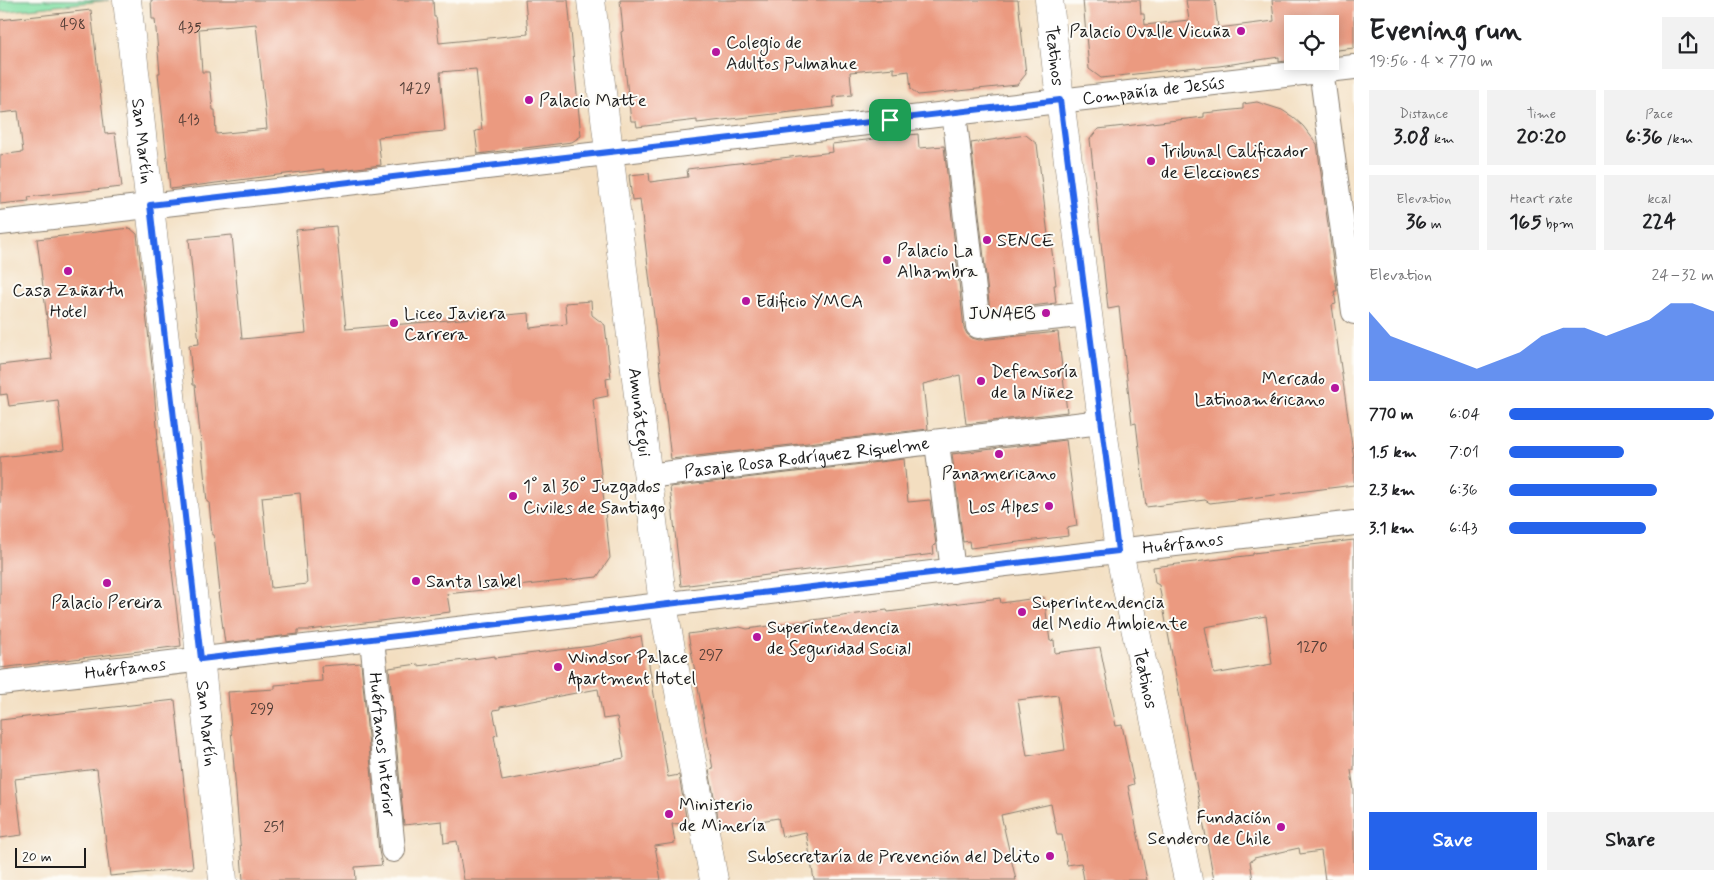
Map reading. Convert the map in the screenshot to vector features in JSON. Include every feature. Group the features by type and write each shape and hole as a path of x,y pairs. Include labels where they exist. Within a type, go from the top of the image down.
{"main road":[{"name":"San Martín","path":"127,0 201,659 223,880"},
{"name":"Amunátegui","path":"591,0 663,605 714,880"},
{"name":"Teatinos","path":"1049,0 1060,100 1118,551 1188,880"}],"street":[{"name":"Compañía de Jesús","path":"1339,68 1354,67"},
{"name":"Compañía de Jesús","path":"0,223 1322,70"},
{"path":"1322,70 1354,312"},
{"path":"954,112 978,326 1088,314"},
{"name":"Pasaje Rosa Rodríguez Riquelme","path":"647,476 1101,422"},
{"name":"Pasaje Rosa Rodríguez Riquelme","path":"937,443 953,571"},
{"name":"Huérfanos","path":"0,683 1354,524"},
{"name":"Huérfanos Interior","path":"372,639 393,850"}],"green space":[{"path":"0,0 110,0 0,12"}],"building":[{"path":"151,0 433,0 439,43 528,34 525,0 568,0 581,136 572,142 478,154 475,131 482,130 476,69 440,72 445,131 378,137 381,165 324,172 324,169 170,189 158,73 160,73 155,19 152,19","holes":["256,24 267,129 216,134 215,110 213,110 209,72 202,72 199,29"]},
{"path":"620,0 1018,0 1026,74 1017,85 918,95 911,89 909,71 894,73 894,68 850,72 852,95 833,97 834,107 697,123 697,120 637,127 636,121 631,121 621,32 623,31"},
{"path":"1083,0 1140,0 1141,14 1144,14 1145,25 1189,20 1186,0 1215,0 1218,28 1274,21 1272,0 1354,0 1354,48 1339,50 1339,15 1284,15 1284,61 1279,62 1279,57 1219,66 1101,78 1089,69"},
{"path":"91,10 105,134 115,133 122,187 28,197 29,201 0,204 0,155 23,152 18,111 0,113 0,20"},
{"path":"1257,102 1282,110 1293,117 1317,144 1337,291 1334,291 1336,304 1332,305 1354,459 1354,485 1210,503 1205,500 1146,507 1136,423 1132,424 1119,307 1108,309 1090,139 1098,129 1204,117 1204,113 1243,109 1243,104"},
{"path":"918,134 919,148 944,146 964,328 967,334 979,340 1058,332 1067,412 966,424 960,375 923,384 928,429 671,459 640,199 632,200 629,175 649,173 650,182 688,177 687,169 833,152 832,144"},
{"path":"1026,135 1037,144 1056,285 1054,285 1056,303 990,311 971,143"},
{"path":"336,226 346,329 529,313 530,328 567,324 565,303 591,301 592,315 605,325 611,378 606,379 608,396 593,399 610,558 597,577 447,594 450,612 298,630 298,634 225,643 218,593 220,593 214,535 212,535 209,502 207,502 189,345 199,344 189,239 232,235 242,339 306,333 296,230","holes":["300,493 307,584 271,588 262,497"]},
{"path":"130,228 137,234 153,375 158,439 156,439 181,646 0,668 0,457 64,450 58,400 9,406 7,394 0,395 0,365 52,359 37,239"},
{"path":"1066,440 1077,526 1067,528 1068,536 970,548 969,541 963,542 952,454"},
{"path":"904,459 908,502 930,500 936,545 933,546 934,554 681,586 670,487"},
{"path":"1354,540 1354,770 1351,770 1354,791 1354,880 1325,880 1321,851 1300,854 1299,848 1254,858 1250,861 1253,880 1214,880 1159,585 1155,583 1153,567 1253,555 1253,553 1287,549 1285,548","holes":["1266,616 1272,664 1214,674 1205,627"]},
{"path":"1044,597 1050,641 1054,640 1055,653 1100,647 1116,726 1122,725 1134,784 1128,786 1147,880 1084,880 1081,863 1067,865 1062,835 1057,835 1051,804 1001,815 1016,880 814,880 806,832 782,837 778,818 720,828 709,770 713,769 688,634 740,627 747,629 887,610 888,612 1000,598 1001,603","holes":["1058,695 1065,750 1027,756 1018,700"]},
{"path":"641,636 644,654 647,653 668,777 679,775 687,823 672,824 675,843 655,846 661,880 464,880 457,841 444,843 442,821 404,825 389,668 495,656 495,658 591,646","holes":["598,689 603,719 617,717 624,758 502,781 494,736 498,735 493,710 500,709 500,707"]},
{"path":"361,663 379,851 382,865 355,867 356,880 243,880 228,692 275,689 275,685 322,681 321,666"},
{"path":"175,700 193,868 110,876 97,769 15,779 22,835 0,838 0,720"}],"place":[{"name":"Palacio Ovalle Vicuña","path":"1241,31"},
{"name":"Colegio de Adultos Pulmahue","path":"716,52"},
{"name":"Palacio Matte","path":"529,100"},
{"name":"Tribunal Calificador de Elecciones","path":"1151,161"},
{"name":"SENCE","path":"987,240"},
{"name":"Palacio La Alhambra","path":"887,260"},
{"name":"Casa Zañartu Hotel","path":"68,271"},
{"name":"Edificio YMCA","path":"746,301"},
{"name":"JUNAEB","path":"1046,313"},
{"name":"Liceo Javiera Carrera","path":"394,323"},
{"name":"Defensoría de la Niñez","path":"981,381"},
{"name":"Mercado Latinoaméricano","path":"1335,388"},
{"name":"Panamericano","path":"999,454"},
{"name":"1° al 30° Juzgados Civiles de Santiago","path":"513,496"},
{"name":"Los Alpes","path":"1049,506"},
{"name":"Santa Isabel","path":"416,581"},
{"name":"Palacio Pereira","path":"107,583"},
{"name":"Superintendencia del Medio Ambiente","path":"1022,612"},
{"name":"Superintendencia de Seguridad Social","path":"757,637"},
{"name":"Windsor Palace Apartment Hotel","path":"558,667"},
{"name":"Ministerio de Minería","path":"669,814"},
{"name":"Fundación Sendero de Chile","path":"1281,827"},
{"name":"Subsecretaría de Prevención del Delito","path":"1050,856"}],"route":[{"path":"1060,100 1118,551 201,659 150,205 890,120 1060,100"}]}
